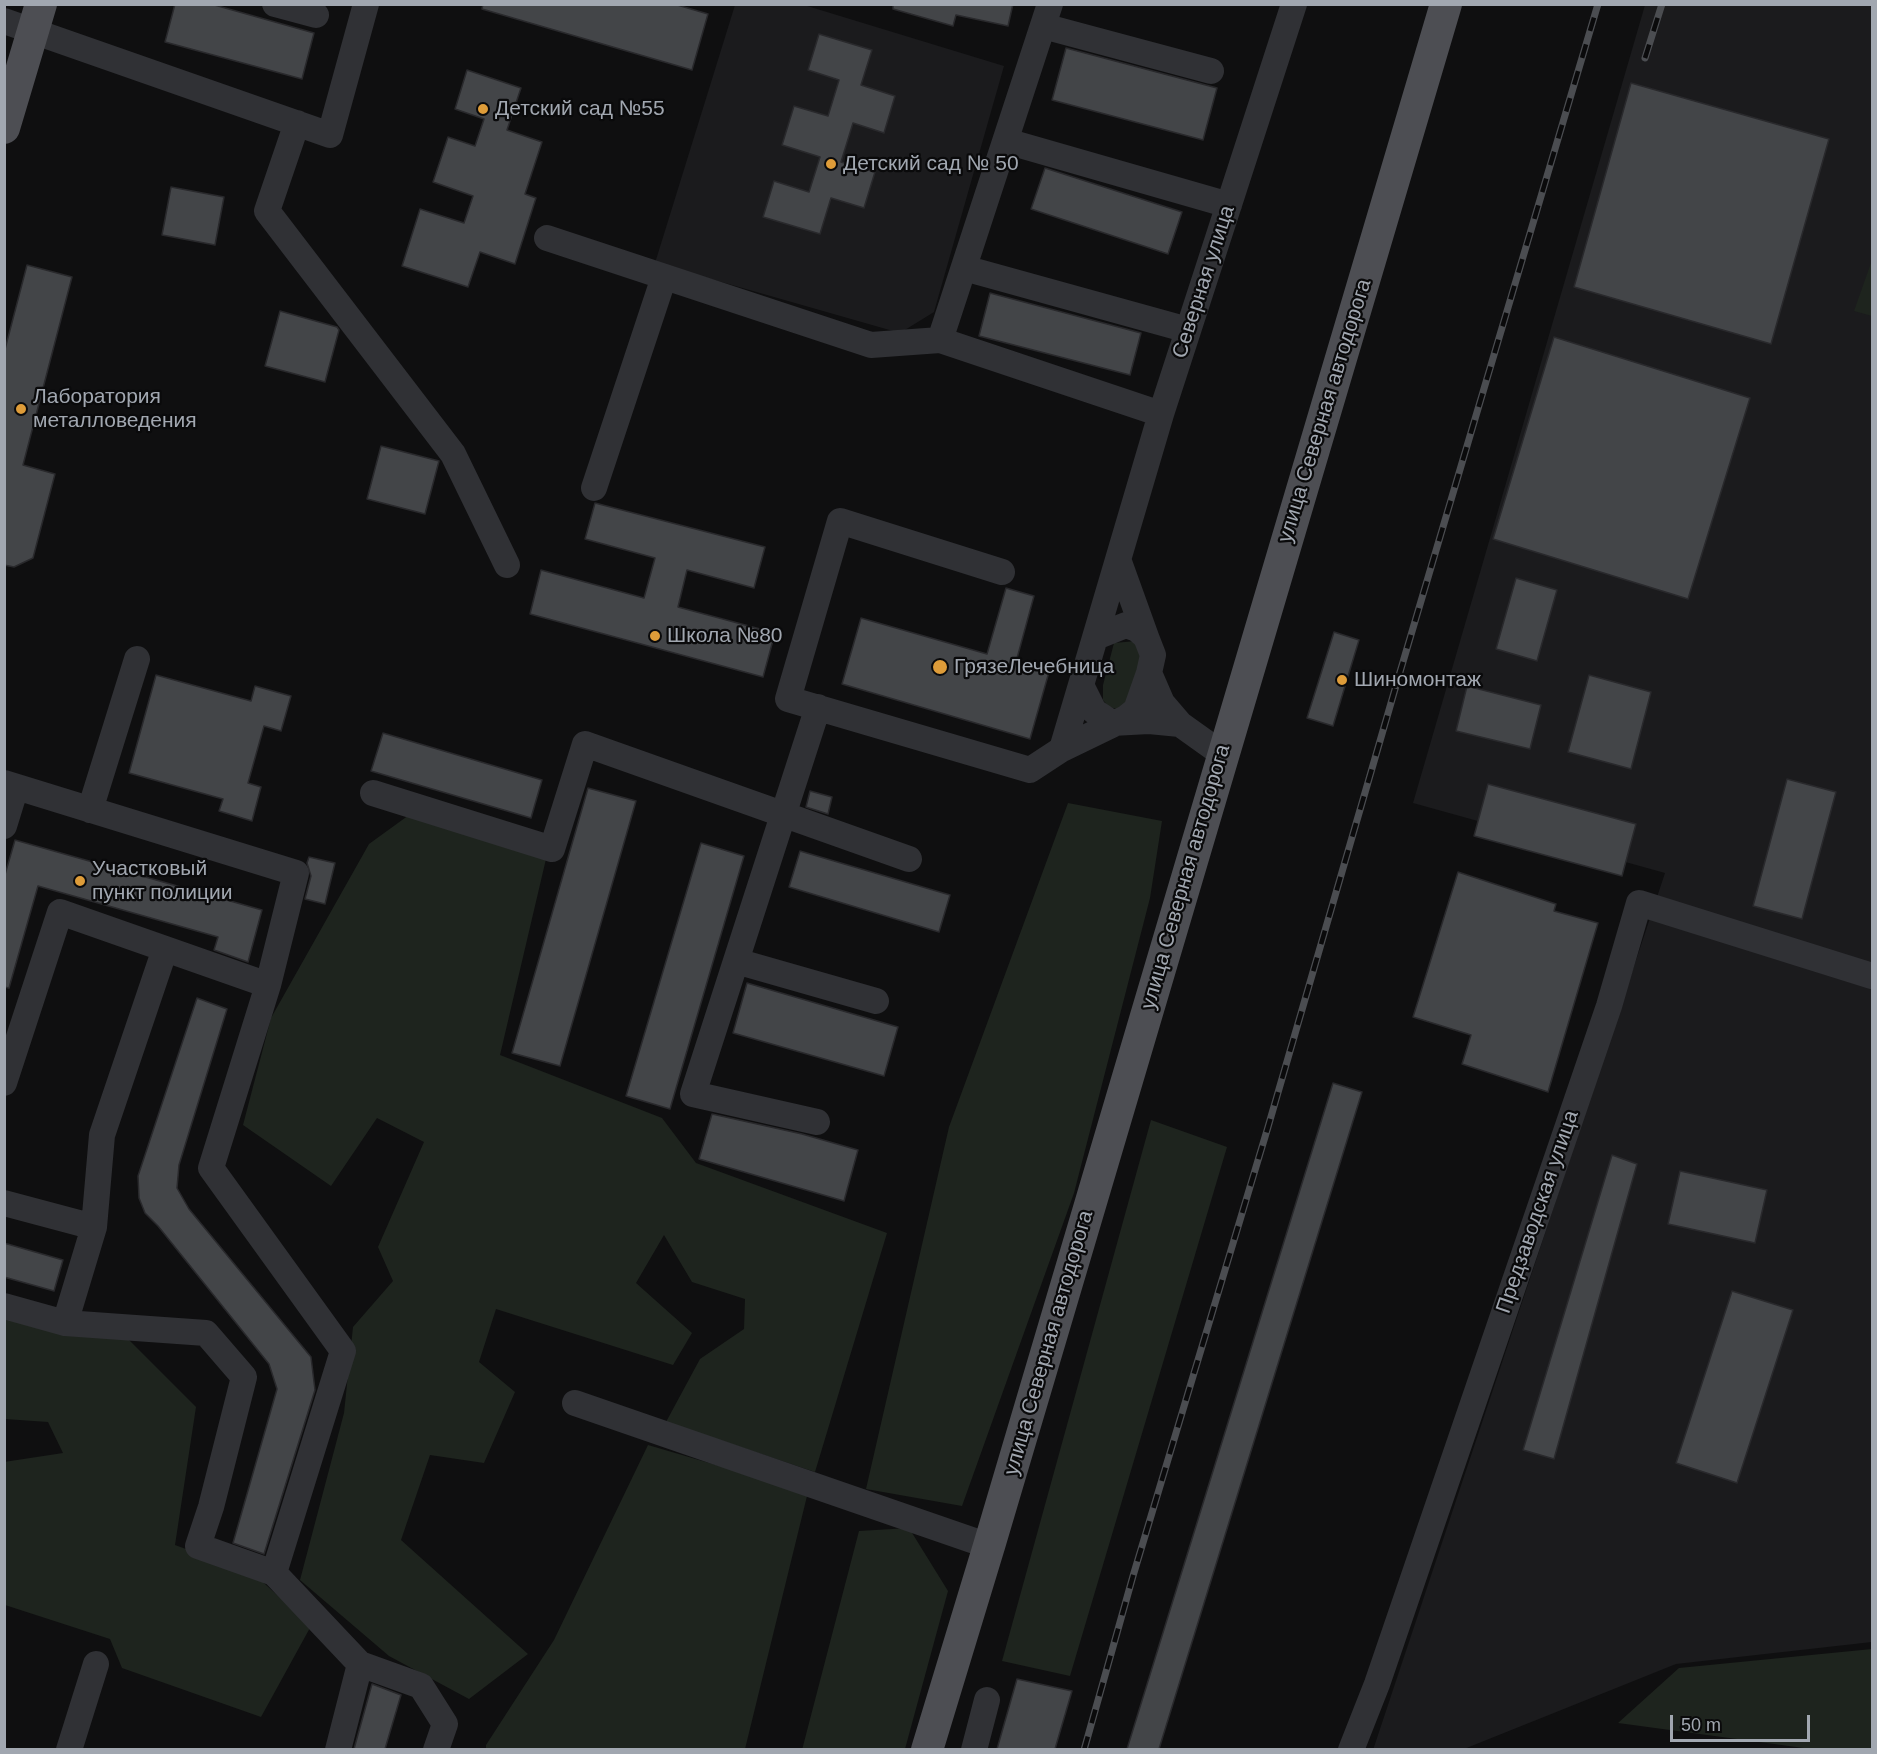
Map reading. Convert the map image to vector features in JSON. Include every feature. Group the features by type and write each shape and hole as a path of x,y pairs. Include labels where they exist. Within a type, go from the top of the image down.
{"main road":[{"name":"улица Северная автодорога","path":"927,1749 990,1546 1222,754 1446,4"},
{"path":"4,128 38,17"}],"street":[{"path":"275,4 316,15"},
{"path":"4,21 38,17 330,135 366,4"},
{"name":"Северная улица","path":"1096,637 1161,414 1294,4"},
{"path":"940,340 1046,16 1211,71"},
{"path":"297,123 267,211 453,454 507,565"},
{"path":"1006,141 1229,205"},
{"path":"547,238 871,345 940,340 1161,414"},
{"path":"964,268 1188,330"},
{"path":"594,488 664,277"},
{"path":"1002,572 840,521 788,699 1030,770 1062,749 1136,710 1153,655 1119,562"},
{"path":"1062,749 1096,637 1116,627 1126,625 1137,629 1146,637"},
{"path":"90,810 137,658"},
{"path":"1149,673 1162,703 1180,724 1222,754"},
{"path":"1081,685 1094,711 1112,723 1149,721 1180,724"},
{"path":"817,1122 693,1094 818,707"},
{"path":"373,793 552,849 585,744 909,859"},
{"path":"4,826 10,785 296,873 268,985 211,1168 343,1351 274,1573"},
{"name":"Предзаводская улица","path":"1351,1749 1377,1684 1609,1006 1639,903 1872,976"},
{"path":"4,1083 60,912 268,985"},
{"path":"65,1323 94,1227 102,1135 165,949"},
{"path":"736,961 876,1002"},
{"path":"4,1203 94,1227"},
{"path":"4,1306 65,1323 206,1333 244,1377 211,1507 198,1546 274,1573 360,1664 421,1686 445,1724 436,1749"},
{"path":"575,1403 990,1546"},
{"path":"69,1749 96,1664"},
{"path":"338,1749 360,1664"},
{"path":"974,1749 987,1700"}],"shaded area":[{"name":"Детский сад № 50","path":"735,5 804,5 1004,66 934,312 900,333 655,263"},
{"path":"1645,5 1872,5 1872,1642 1676,1664 1464,1749 1373,1750 1665,873 1413,803"},
{"path":"1872,260 1872,316 1854,311"},
{"path":"1136,641 1145,654 1131,703 1121,710 1109,707 1103,700 1103,685 1114,643"},
{"path":"1068,803 1162,821 1150,898 1074,1193 962,1506 866,1489 949,1127"},
{"path":"409,815 546,859 500,1055 662,1118 696,1163 887,1233 815,1472 666,1422 700,1359 744,1329 745,1299 692,1282 664,1235 636,1283 692,1333 673,1365 496,1309 479,1362 515,1392 484,1463 430,1455 401,1540 528,1654 469,1699 389,1656 300,1580 344,1413 353,1327 393,1281 378,1247 424,1142 377,1118 331,1186 243,1125 271,1018 369,844"},
{"path":"1151,1120 1227,1147 1070,1676 1002,1661"},
{"path":"5,1299 121,1332 196,1407 175,1545 254,1574 311,1626 261,1717 122,1668 110,1639 5,1605 4,1462 63,1453 48,1422 5,1419"},
{"path":"648,1445 808,1492 745,1749 486,1750 486,1745 554,1640"},
{"path":"909,1528 948,1591 905,1749 802,1750 859,1531"},
{"path":"1872,1649 1872,1749 1811,1749 1618,1723 1679,1668"}],"building":[{"path":"175,4 211,4 314,33 302,79 165,42"},
{"path":"483,4 674,4 708,14 692,70 482,9"},
{"path":"893,4 1013,4 1008,26 956,15 953,26 893,9"},
{"path":"819,34 872,50 861,85 895,96 884,133 853,123 841,162 875,172 864,208 831,198 820,234 763,217 774,181 809,192 820,157 782,145 794,106 828,116 839,80 808,70"},
{"path":"1066,48 1217,88 1203,140 1052,100"},
{"path":"467,70 521,88 507,130 542,142 525,194 536,198 515,264 480,252 468,287 402,266 420,209 464,223 473,196 433,182 448,137 475,146 484,119 455,109"},
{"path":"1631,83 1829,139 1771,344 1574,287"},
{"path":"1045,168 1182,212 1168,254 1031,209"},
{"path":"171,187 224,197 215,245 162,235"},
{"name":"Лаборатория металловедения","path":"27,265 72,277 23,465 55,474 33,558 14,567 4,565 4,353"},
{"path":"990,293 1141,333 1130,375 979,336"},
{"path":"280,311 337,327 339,330 325,382 265,366"},
{"path":"1554,337 1750,398 1688,599 1493,539"},
{"path":"381,446 439,461 425,514 367,499"},
{"path":"595,503 765,547 754,588 687,570 678,607 775,633 763,677 530,614 541,570 644,598 655,558 585,539"},
{"path":"1516,578 1557,590 1537,661 1496,649"},
{"name":"ГрязеЛечебница","path":"1006,588 1034,596 1016,662 1049,672 1030,739 842,684 861,618 987,654"},
{"path":"1334,632 1359,640 1333,726 1307,718"},
{"path":"156,675 251,701 255,686 291,696 281,731 264,726 248,783 261,787 252,821 219,811 223,799 129,773"},
{"path":"1589,675 1651,692 1631,769 1568,752"},
{"path":"1467,686 1541,705 1530,749 1456,731"},
{"path":"383,733 542,780 531,818 371,771"},
{"path":"1787,779 1836,792 1802,919 1753,906"},
{"path":"1488,784 1636,824 1622,876 1474,836"},
{"path":"588,788 636,801 560,1066 512,1053"},
{"path":"810,791 832,797 828,814 806,807"},
{"path":"15,840 262,910 248,962 214,950 218,937 38,886 9,988 4,987 4,878"},
{"path":"701,843 744,856 670,1109 626,1096"},
{"path":"800,851 950,895 939,932 789,887"},
{"path":"309,857 335,863 325,904 305,899 311,876 307,863"},
{"path":"1458,872 1556,904 1554,911 1598,923 1548,1092 1462,1064 1471,1035 1413,1017"},
{"path":"747,983 898,1027 884,1076 733,1033"},
{"path":"197,998 227,1009 179,1165 177,1188 189,1209 311,1357 315,1390 264,1554 233,1543 277,1389 269,1364 145,1213 139,1198 138,1176"},
{"path":"1333,1083 1362,1092 1159,1749 1127,1749"},
{"path":"712,1114 802,1134 858,1150 844,1201 699,1159"},
{"path":"1612,1155 1637,1164 1554,1459 1523,1450"},
{"path":"1680,1171 1767,1190 1755,1243 1668,1224"},
{"path":"4,1243 63,1260 54,1291 4,1277"},
{"path":"1732,1291 1793,1310 1737,1483 1676,1463"},
{"path":"1017,1679 1072,1691 1055,1749 997,1749"},
{"path":"372,1684 401,1695 385,1749 354,1749"}],"railway":[{"path":"1084,1750 1133,1576 1268,1127 1598,4"},
{"path":"1645,58 1662,4"}],"place":[{"name":"Детский сад №55","path":"483,109"},
{"name":"Детский сад № 50","path":"831,164"},
{"name":"Лаборатория металловедения","path":"21,409"},
{"name":"Школа №80","path":"655,636"},
{"name":"ГрязеЛечебница","path":"940,667"},
{"name":"Шиномонтаж","path":"1342,680"},
{"name":"Участковый пункт полиции","path":"80,881"}]}
